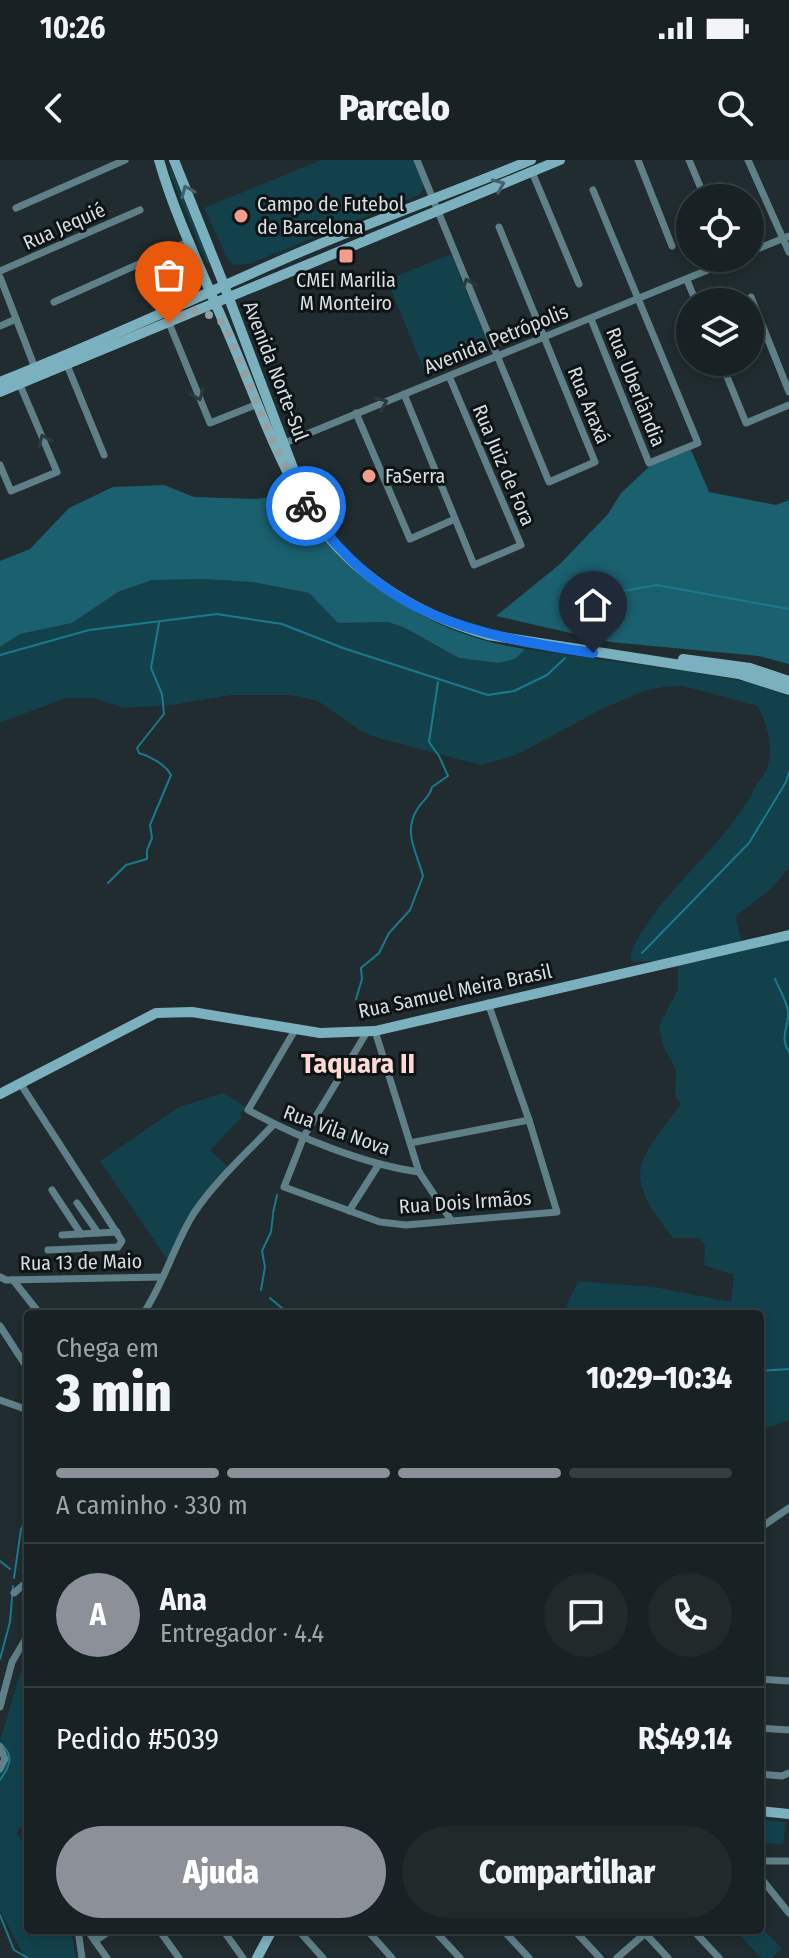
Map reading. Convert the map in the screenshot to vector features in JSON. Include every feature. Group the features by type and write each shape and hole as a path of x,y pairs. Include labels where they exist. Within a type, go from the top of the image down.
{"street":[{"path":"16,208 125,160"},
{"path":"158,162 173,160"},
{"name":"Avenida Norte-Sul","path":"173,160 303,489 331,531 370,570 430,608 475,627 743,667 789,681"},
{"path":"417,160 497,357"},
{"path":"0,382 195,305 216,302 323,259 436,206 532,166 560,160"},
{"path":"638,160 672,246"},
{"path":"689,160 699,184"},
{"path":"748,160 786,237 789,252"},
{"name":"Avenida Norte-Sul","path":"158,162 271,437 305,504 337,545 372,579 435,617 472,631 508,640 739,674 789,690"},
{"path":"532,166 579,284"},
{"path":"593,190 638,300"},
{"path":"0,392 169,323 210,291 317,245 436,206"},
{"name":"Rua Jequié","path":"0,274 140,210"},
{"path":"499,227 543,338"},
{"path":"764,246 786,237"},
{"path":"54,302 190,241"},
{"path":"317,245 323,259"},
{"path":"296,254 296,261 301,267"},
{"path":"217,267 227,279 238,279"},
{"path":"195,305 201,289 202,271"},
{"name":"Avenida Petrópolis","path":"284,445 704,272"},
{"path":"0,274 35,368"},
{"path":"687,280 690,288"},
{"path":"235,316 250,287"},
{"name":"Rua Uberlândia","path":"591,319 649,463 698,443 638,300"},
{"path":"195,305 225,325"},
{"path":"0,326 16,319"},
{"path":"169,323 210,423 258,404"},
{"path":"764,330 789,392"},
{"name":"Rua Araxá","path":"497,357 549,482 572,473 595,462 543,338"},
{"path":"67,365 104,455"},
{"name":"Rua Juiz de Fora","path":"449,376 521,545 474,565 455,519"},
{"path":"727,376 746,423 789,405"},
{"path":"0,465 11,491 57,472 20,385"},
{"path":"356,413 410,539 455,519 404,394"},
{"path":"271,437 284,445"},
{"name":"Rua Samuel Meira Brasil","path":"0,1094 156,1013 192,1012 320,1033 371,1031 789,935"},
{"path":"410,1143 529,1120 488,1003"},
{"name":"Rua Vila Nova","path":"295,1030 248,1110 274,1124 379,1164 419,1172"},
{"path":"304,1136 371,1031"},
{"path":"371,1031 419,1172 451,1220"},
{"path":"20,1083 122,1241 118,1247 48,1250"},
{"name":"Rua Dois Irmãos","path":"304,1136 284,1187 380,1222 406,1225 557,1212 529,1120"},
{"path":"146,1310 194,1214 219,1181 274,1124"},
{"path":"349,1211 379,1164"},
{"path":"52,1190 81,1234"},
{"path":"77,1203 98,1233"},
{"path":"62,1235 117,1232"},
{"name":"Rua 13 de Maio","path":"0,1277 13,1280 162,1277"},
{"path":"13,1280 37,1310"},
{"path":"0,1326 24,1362"},
{"path":"19,1353 24,1350"},
{"path":"0,1400 24,1409"},
{"path":"764,1525 789,1508"},
{"path":"14,1593 24,1584"},
{"path":"0,1707 12,1662 24,1642"},
{"path":"764,1679 789,1681"},
{"path":"764,1728 789,1730"},
{"path":"0,1747 5,1759 0,1769"},
{"path":"764,1774 782,1776 789,1773"},
{"path":"764,1811 789,1814"},
{"path":"764,1861 789,1861"},
{"path":"764,1882 789,1913"},
{"path":"79,1934 82,1958"},
{"path":"90,1934 107,1958"},
{"path":"95,1941 105,1934"},
{"path":"162,1934 179,1958"},
{"path":"226,1934 243,1958"},
{"path":"257,1958 270,1934"},
{"path":"302,1934 323,1958"},
{"path":"371,1934 392,1958"},
{"path":"438,1934 460,1958"},
{"path":"507,1934 529,1958"},
{"path":"578,1934 600,1958"},
{"path":"617,1958 642,1934"},
{"path":"648,1934 668,1958"},
{"path":"697,1934 719,1958"}],"shaded area":[{"path":"321,160 415,160 423,178 422,191 419,195 249,264 235,265 228,260 204,208"},
{"path":"171,168 211,262 207,264 169,171"},
{"path":"451,254 488,344 424,370 387,280"},
{"path":"691,450 709,492 776,505 789,500 789,664 759,656 610,642 496,616 560,564 608,514 621,493 651,465"},
{"path":"287,483 330,545 386,594 453,630 525,649 515,659 498,663 459,658 388,622 338,623 309,593 253,582 204,579 152,580 118,592 72,623 20,634 0,647 0,561 30,549 69,508 113,487 164,485 194,497 257,499 269,497"},
{"path":"152,580 253,582 309,593 338,623 388,622 459,658 498,663 515,659 525,649 692,672 763,685 789,697 789,868 771,889 737,915 736,920 743,946 789,938 789,1420 764,1429 764,1310 565,1310 578,1281 654,1287 731,1302 734,1275 704,1265 705,1246 700,1238 673,1238 646,1198 641,1183 645,1156 681,1104 675,1095 676,1069 664,1048 659,1026 678,989 678,960 635,962 631,960 631,952 659,908 728,829 766,770 770,742 758,706 683,686 644,691 604,708 518,754 481,765 378,738 361,731 318,701 291,695 231,695 171,705 124,708 93,698 65,698 0,723 0,647 20,634 72,623 118,592"},
{"path":"224,1093 246,1107 240,1114 242,1117 210,1150 228,1167 192,1212 167,1259 100,1161 179,1107"},
{"path":"24,1661 24,1822 17,1833 24,1843 24,1934 72,1934 76,1958 25,1958 0,1910 0,1741"},
{"path":"764,1820 786,1822 783,1844 764,1843"},
{"path":"764,1930 782,1949 771,1958 761,1958 739,1934 764,1934"}],"waterway":[{"path":"580,633 597,599 606,594 657,585 789,609"},
{"path":"0,655 89,630 217,614 282,624 343,648 488,695 514,691 547,675 565,658"},
{"path":"108,883 126,865 147,859 152,838 150,825 171,775 157,761 139,753 137,748 164,714 162,694 151,668 159,623"},
{"path":"356,999 362,979 361,968 379,953 389,933 410,910 423,876 412,842 411,825 432,787 448,776 429,742 438,682"},
{"path":"642,953 749,843 789,772"},
{"path":"775,979 787,1008 785,1037 789,1052"},
{"path":"273,1213 277,1195"},
{"path":"261,1290 265,1267 262,1251 271,1232 273,1215"},
{"path":"270,1298 284,1310"},
{"path":"764,1371 789,1369"},
{"path":"14,1578 24,1524"},
{"path":"0,1561 10,1569"},
{"path":"0,1659 10,1622 13,1586"},
{"path":"0,1743 9,1756 0,1780"},
{"path":"0,1915 14,1950 28,1958"}],"way so far":[{"path":"169,323 195,311 216,317 225,325 271,437 306,506"}],"place":[{"name":"Campo de Futebol de Barcelona","path":"241,216"},
{"name":"CMEI Marilia M Monteiro","path":"346,256"},
{"name":"FaSerra","path":"369,476"}],"district":[{"name":"Taquara II","path":"358,1063"}],"route":[{"path":"306,506 318,523 372,579 435,617 488,635 593,653"}]}
